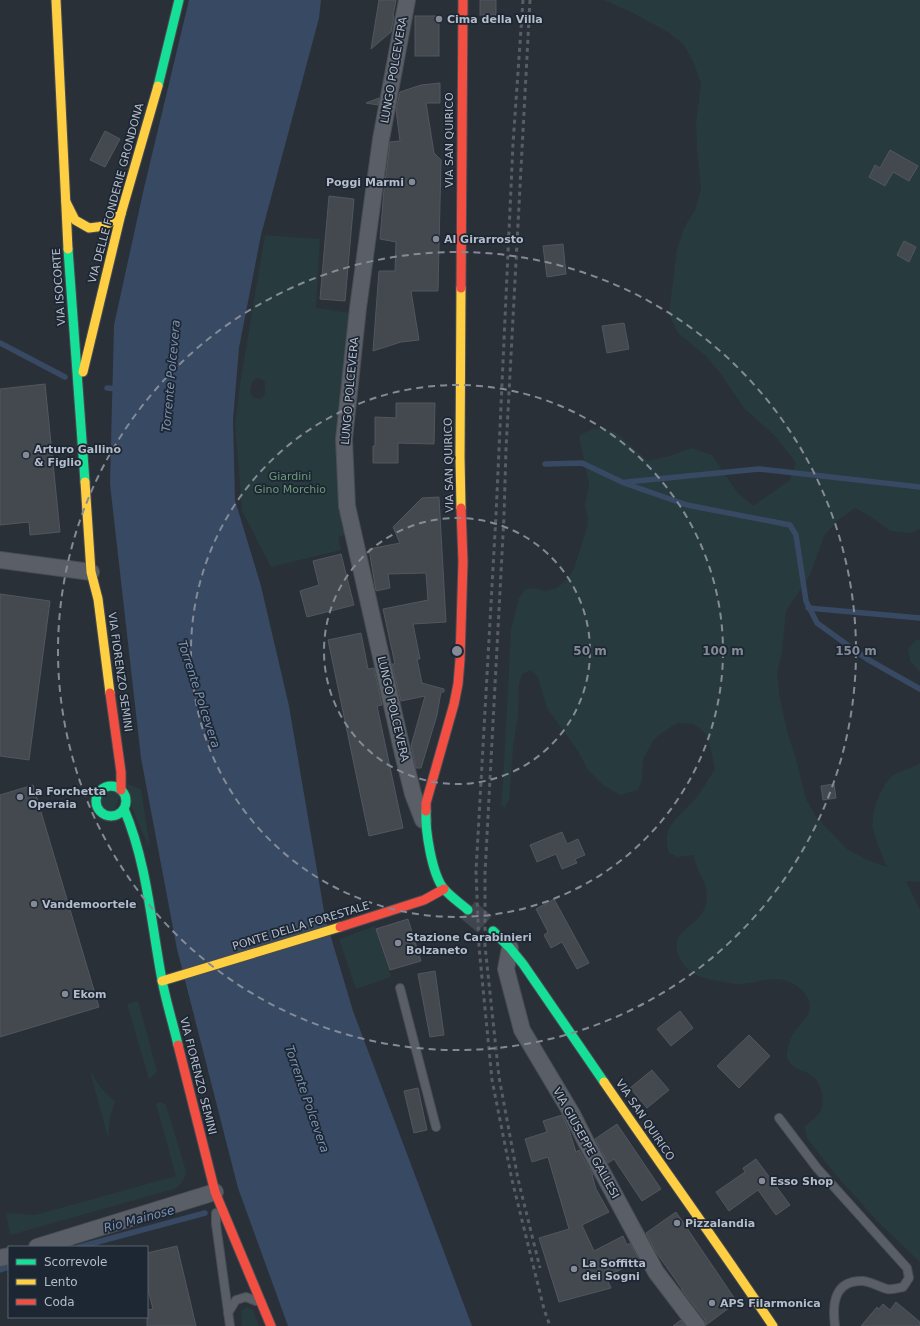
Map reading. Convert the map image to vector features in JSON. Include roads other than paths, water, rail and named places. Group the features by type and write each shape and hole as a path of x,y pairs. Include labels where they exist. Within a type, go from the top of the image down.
{"main road":[{"name":"VIA ISOCORTE","path":"56,0 65,200 91,572"},
{"name":"VIA DELLE FONDERIE GRONDONA","path":"78,392 121,214 160,80 179,0"},
{"name":"VIA SAN QUIRICO","path":"463,0 460,420 463,562 460,660 458,684 454,704 426,804 425,824 436,876 444,889 468,910"},
{"path":"65,200 75,220 89,228 105,226 121,214"},
{"name":"VIA FIORENZO SEMINI","path":"91,572 98,599 122,776 117,788 106,787 100,791 96,797 96,804 98,811 104,815 111,817 121,812 130,823 144,871 162,981 215,1192 271,1326"},
{"path":"117,788 125,795 126,803 121,812"},
{"name":"PONTE DELLA FORESTALE","path":"162,981 424,900 444,889"},
{"name":"VIA SAN QUIRICO","path":"493,932 510,948 585,1053 773,1326"}],"street":[{"name":"LUNGO POLCEVERA","path":"407,0 380,145 358,308 344,439 347,506 413,794 425,824"},
{"path":"0,560 91,572"},
{"name":"VIA GIUSEPPE GALLESI","path":"510,948 506,969 522,1030 572,1114 656,1272 697,1326"},
{"path":"41,1246 215,1192"}],"lane":[{"path":"400,988 436,1127"},
{"path":"779,1118 817,1168 907,1268 909,1278 903,1287 889,1289 863,1281 847,1285 839,1291 835,1300 835,1326"},
{"path":"215,1192 216,1224 230,1326"},
{"path":"228,1313 236,1300 246,1297 261,1302"}],"water":[{"name":"Torrente Polcevera","path":"189,0 321,0 319,18 261,235 239,348 233,420 235,500 261,586 289,706 325,917 353,1011 472,1326 288,1326 238,1188 177,949 141,758 110,484 114,325 144,188"}],"waterway":[{"path":"0,343 65,377"},
{"path":"107,388 119,389"},
{"path":"545,464 582,463 624,483 687,505 790,525 796,535 806,601 817,623 867,659 920,689"},
{"path":"626,482 759,469 920,487"},
{"path":"808,608 920,618"},
{"name":"Rio Mainose","path":"83,1246 205,1213"},
{"name":"Rio Mainose","path":"0,1270 8,1267"}],"tunnel":[{"path":"468,910 493,931"}],"railway":[{"path":"523,0 513,144 496,515 476,871 479,947 492,1080 512,1180 544,1309 550,1326"},
{"path":"530,0 485,873 485,946 499,1077 518,1179 540,1268"}],"place":[{"name":"Cima della Villa","path":"439,19"},
{"name":"Poggi Marmi","path":"412,182"},
{"name":"Al Girarrosto","path":"436,239"},
{"name":"Arturo Gallino & Figlio","path":"26,455"},
{"name":"La Forchetta Operaia","path":"20,797"},
{"name":"Vandemoortele","path":"34,904"},
{"name":"Stazione Carabinieri Bolzaneto","path":"398,943"},
{"name":"Ekom","path":"65,994"},
{"name":"Esso Shop","path":"762,1181"},
{"name":"Pizzalandia","path":"677,1223"},
{"name":"La Soffitta dei Sogni","path":"574,1269"},
{"name":"APS Filarmonica","path":"712,1303"}],"park label":[{"name":"Giardini Gino Morchio","path":"290,482"}]}
